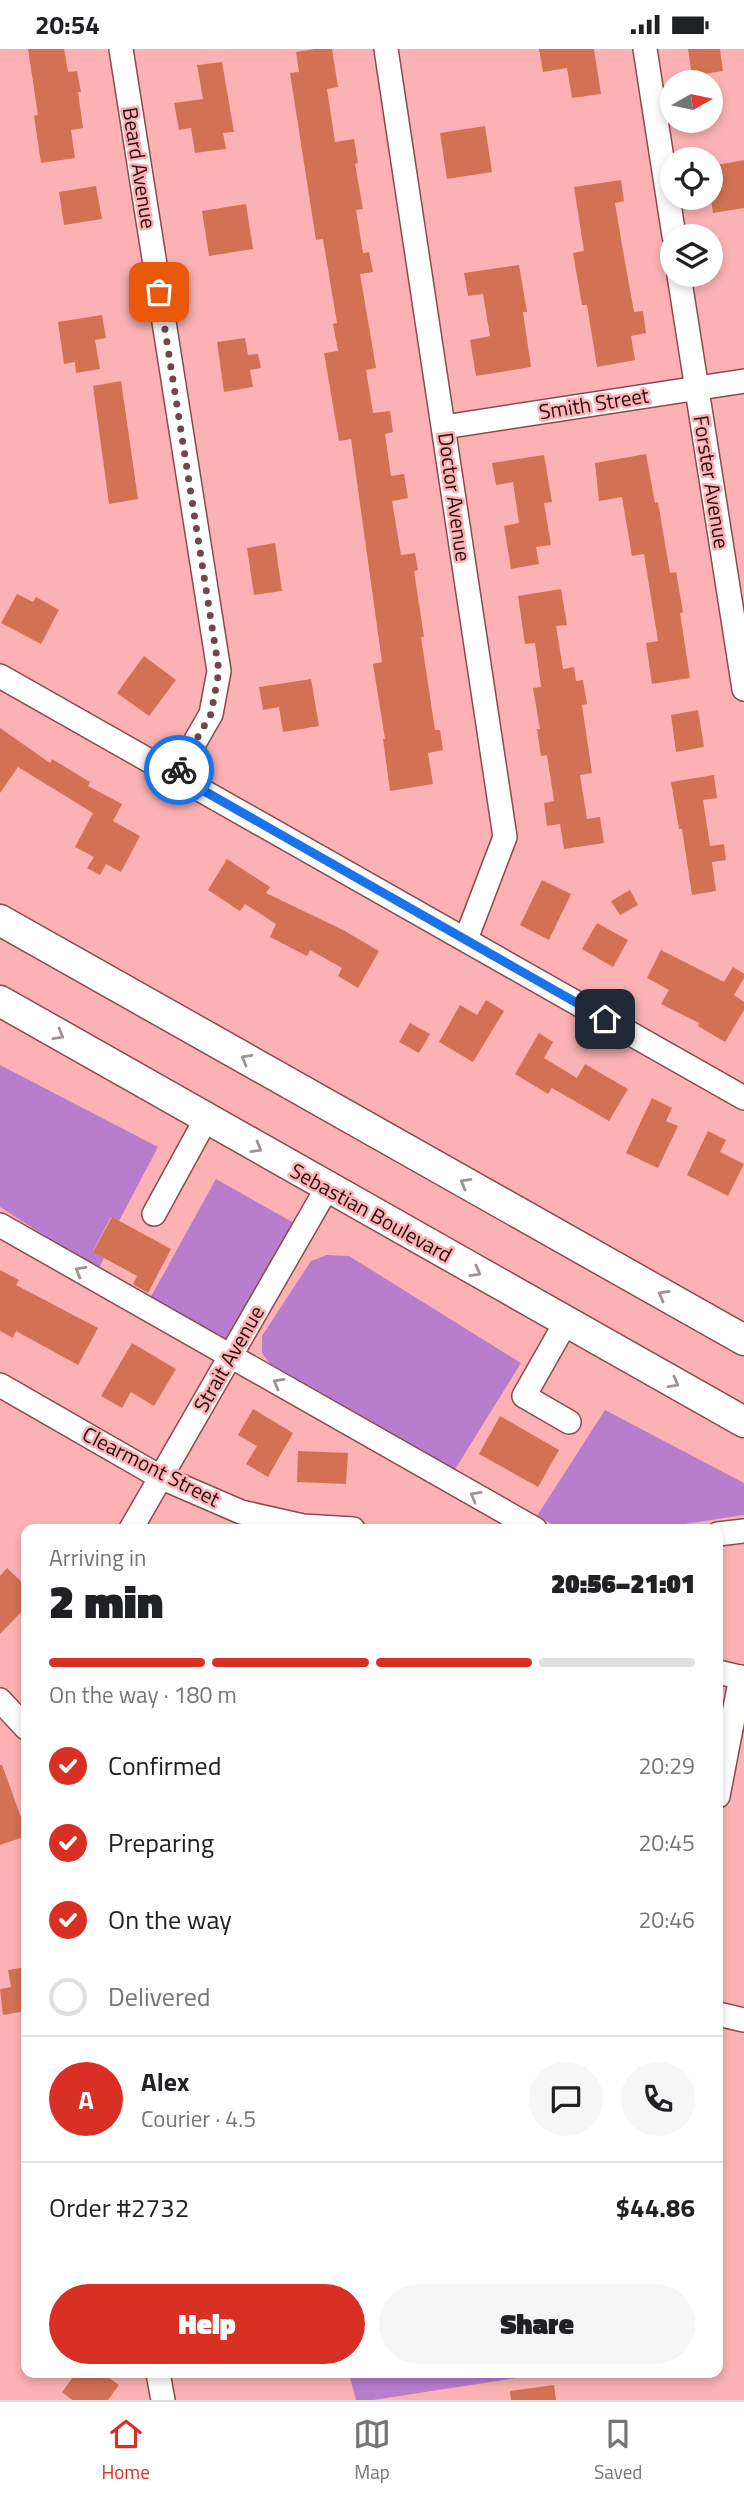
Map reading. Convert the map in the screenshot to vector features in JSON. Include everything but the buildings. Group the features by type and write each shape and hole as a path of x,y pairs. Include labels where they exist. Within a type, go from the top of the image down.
{"main road":[{"path":"0,920 744,1340"},
{"name":"Sebastian Boulevard","path":"0,1001 744,1422"}],"street":[{"name":"Beard Avenue","path":"121,49 219,671 211,714 176,775"},
{"name":"Doctor Avenue","path":"386,49 505,837 466,939"},
{"path":"645,49 672,224"},
{"name":"Forster Avenue","path":"681,287 744,689"},
{"name":"Smith Street","path":"444,427 744,381"},
{"path":"0,676 744,1098"},
{"path":"154,1214 206,1118"},
{"name":"Strait Avenue","path":"134,1524 327,1188"},
{"path":"0,1225 526,1524"},
{"path":"566,1322 524,1396 569,1422"},
{"name":"Clearmont Street","path":"0,1385 160,1477 242,1512 294,1524"},
{"path":"723,1533 744,1531"},
{"path":"723,1673 743,1677 723,1772"},
{"path":"0,1700 21,1719"},
{"path":"723,2015 744,2020"},
{"path":"159,2378 163,2400"}],"shaded area":[{"path":"0,1065 158,1147 119,1221 111,1217 93,1251 104,1258 98,1270 0,1207"},
{"path":"216,1179 294,1223 227,1340 148,1302"},
{"path":"327,1255 349,1256 521,1363 454,1471 270,1364 262,1353 262,1336 311,1261"},
{"path":"605,1410 744,1483 744,1515 684,1524 552,1524 537,1516"},
{"path":"350,2378 516,2378 373,2400 356,2400"}],"way so far":[{"path":"159,292 219,671 211,714 179,770"}],"route":[{"path":"179,770 176,775 605,1019"}]}
